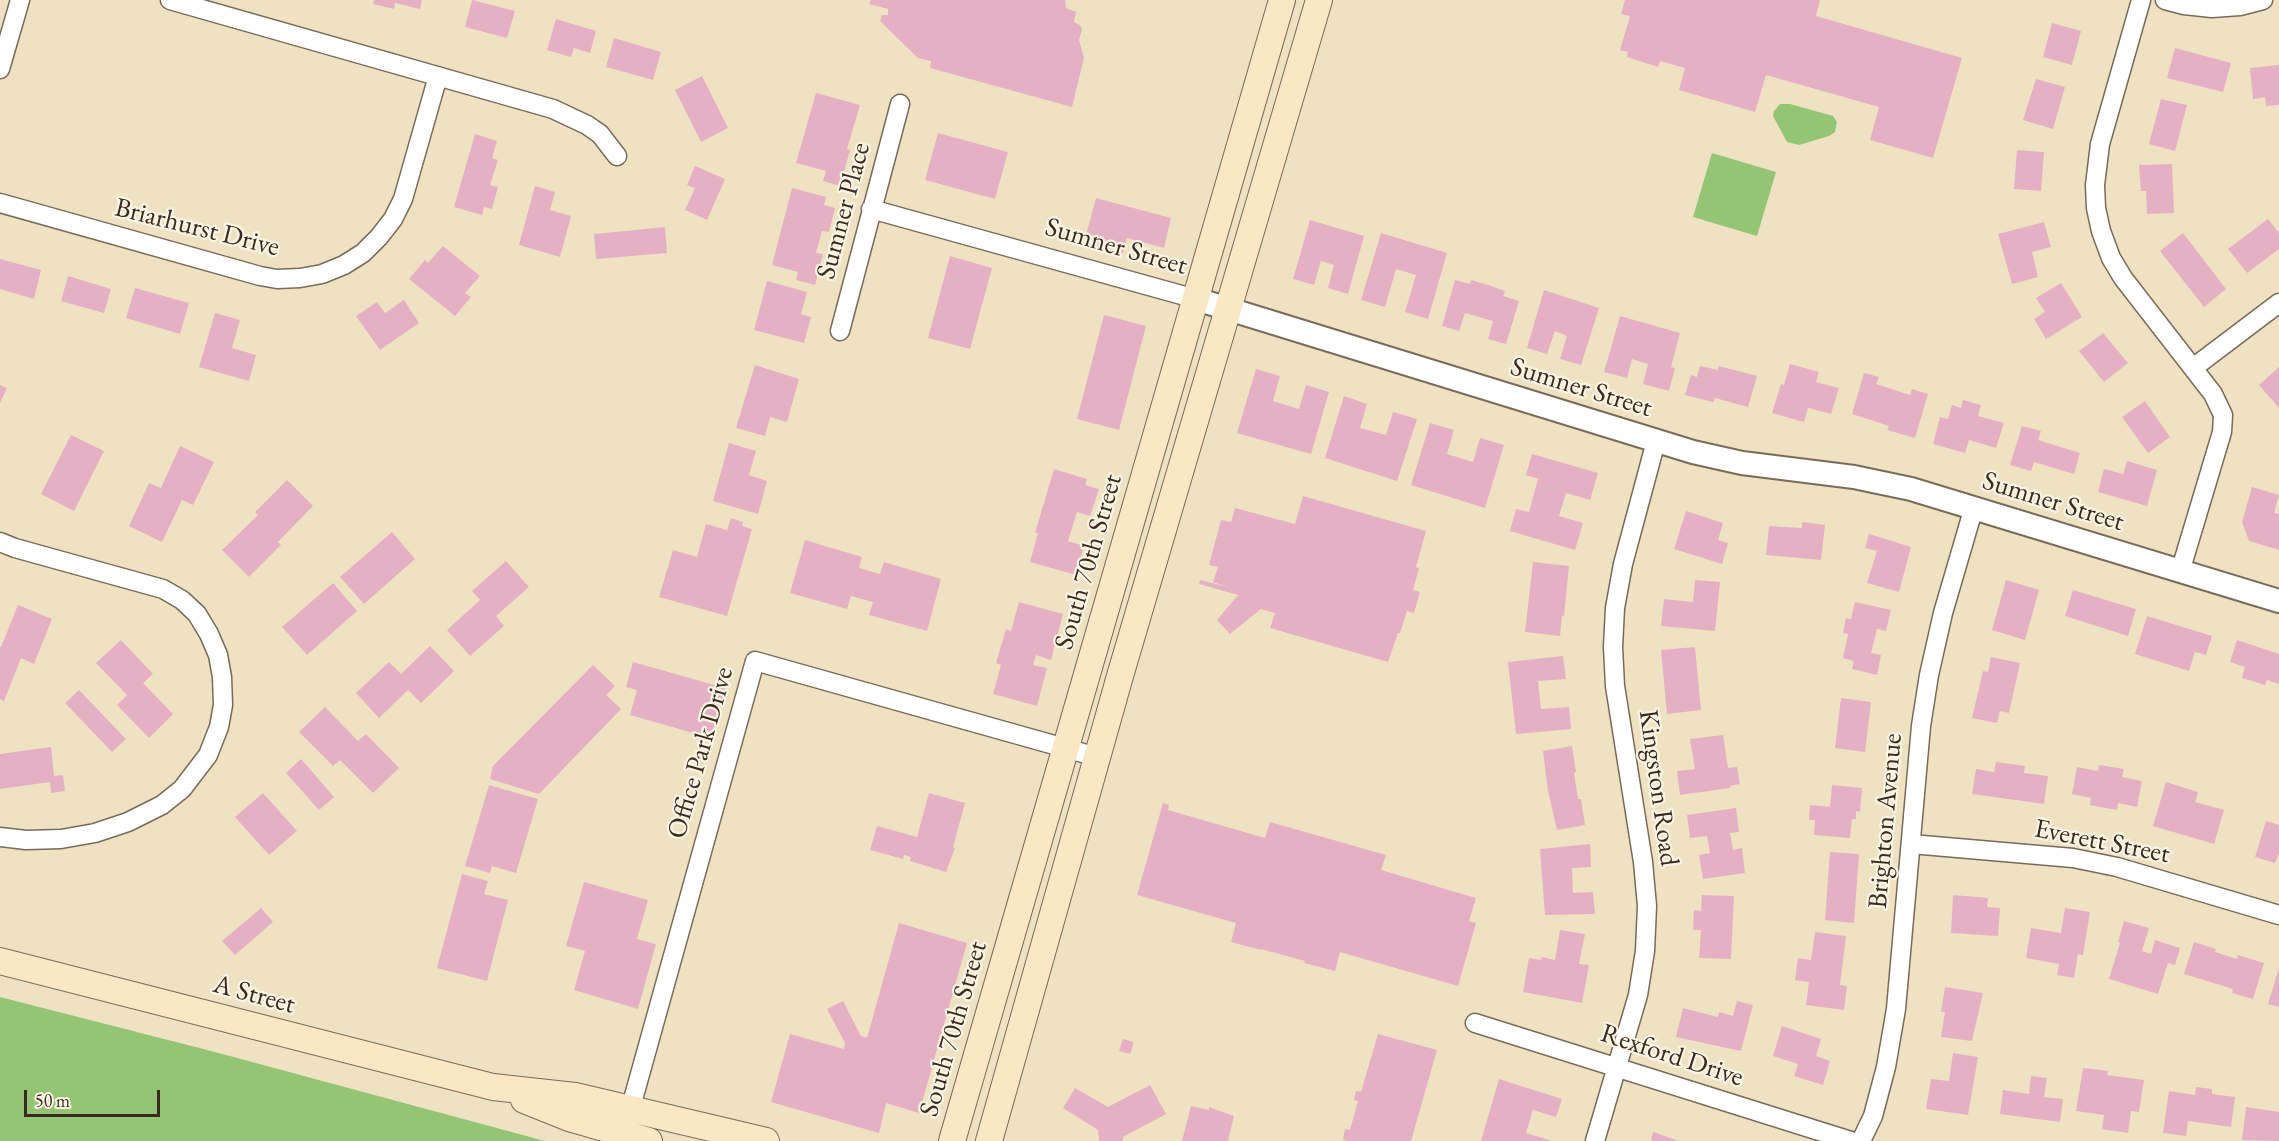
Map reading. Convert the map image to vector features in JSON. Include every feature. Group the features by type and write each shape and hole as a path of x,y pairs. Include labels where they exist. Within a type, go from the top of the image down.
{"main road":[{"name":"South 70th Street","path":"952,1141 1282,0"},
{"path":"989,1141 1097,757 1319,0"},
{"name":"A Street","path":"0,961 493,1087 569,1118 649,1141"},
{"name":"A Street","path":"493,1087 575,1096 766,1141"}],"street":[{"path":"0,69 20,0"},
{"path":"170,0 553,109 573,117 600,134 617,156"},
{"path":"2141,0 2100,144 2095,185 2096,208 2104,240 2123,278 2193,368 2219,404 2223,415 2222,432 2181,572"},
{"path":"2165,0 2212,8 2240,6 2263,0"},
{"name":"Briarhurst Drive","path":"0,203 260,276 277,279 300,278 322,273 344,265 363,253 393,219 403,199 438,76"},
{"name":"Sumner Place","path":"840,331 900,104"},
{"name":"Sumner Street","path":"871,209 1227,308 1693,452 1742,463 1854,477 1882,483 1974,507 2279,601"},
{"path":"2193,368 2279,303"},
{"name":"Kingston Road","path":"1595,1141 1642,973 1647,906 1643,862 1615,686 1613,647 1615,608 1623,564 1656,441"},
{"name":"Brighton Avenue","path":"1861,1141 1873,1116 1886,1067 1896,1009 1921,726 1929,675 1943,613 1974,507"},
{"path":"0,542 163,589 182,600 197,615 218,655 223,705 214,741 197,772 182,789 162,805 128,822 95,833 61,839 26,840 0,837"},
{"name":"Office Park Drive","path":"623,1134 754,661 1097,757"},
{"name":"Everett Street","path":"1911,844 2073,858 2117,867 2279,915"},
{"name":"Rexford Drive","path":"1475,1023 1851,1141"}],"green space":[{"path":"1780,104 1790,104 1833,116 1837,122 1835,132 1799,145 1787,142 1773,116"},
{"path":"1712,153 1776,172 1757,236 1693,217"},
{"path":"0,997 215,1052 545,1141 0,1141"}],"building":[{"path":"374,0 422,0 420,9 395,3 394,9 373,4"},
{"path":"472,0 515,11 507,38 465,27"},
{"path":"871,0 1065,0 1066,8 1076,12 1074,22 1082,29 1079,40 1084,58 1072,107 930,68 931,61 918,58 880,21 882,15 888,15 888,9 869,4"},
{"path":"1625,0 1820,0 1816,16 1962,58 1933,158 1870,140 1879,107 1766,75 1755,112 1679,90 1685,68 1660,61 1658,67 1627,57 1628,52 1620,50 1630,16 1621,14"},
{"path":"556,19 596,31 590,53 574,48 571,57 547,50"},
{"path":"2052,23 2081,31 2072,65 2043,57"},
{"path":"614,38 661,52 653,80 606,67"},
{"path":"2175,48 2231,63 2223,92 2167,78"},
{"path":"2279,65 2279,105 2266,106 2265,97 2253,99 2250,68"},
{"path":"702,76 728,128 701,142 675,90"},
{"path":"2036,79 2065,87 2053,129 2023,120"},
{"path":"816,93 860,105 847,149 850,150 840,186 823,181 826,171 796,163"},
{"path":"2161,99 2187,105 2175,151 2149,144"},
{"path":"938,133 1008,152 995,199 925,180"},
{"path":"475,134 497,141 492,158 498,160 490,185 498,187 492,209 484,207 482,215 454,207"},
{"path":"2017,150 2044,152 2041,191 2014,189"},
{"path":"2172,164 2174,213 2147,214 2146,191 2141,191 2139,165"},
{"path":"695,166 725,179 707,220 685,210 695,188 687,185"},
{"path":"535,186 555,192 550,210 571,216 560,257 519,245"},
{"path":"792,188 826,197 824,205 835,208 829,232 822,231 816,253 823,254 815,285 796,280 798,272 772,265"},
{"path":"1096,198 1171,218 1164,248 1127,238 1123,253 1084,243"},
{"path":"2268,219 2279,233 2279,249 2247,273 2228,249"},
{"path":"1310,220 1364,236 1348,294 1328,288 1334,265 1321,261 1314,285 1293,279"},
{"path":"2044,222 2051,247 2032,252 2038,277 2012,284 1998,234"},
{"path":"665,227 667,253 596,259 594,234"},
{"path":"1381,233 1447,253 1428,319 1405,312 1416,275 1396,269 1385,307 1361,300"},
{"path":"2183,233 2226,289 2204,307 2160,251"},
{"path":"443,246 480,276 465,293 471,297 455,316 409,279 425,260 428,263"},
{"path":"950,256 992,268 970,349 928,338"},
{"path":"0,259 41,270 34,299 0,289"},
{"path":"68,276 111,289 104,313 61,301"},
{"path":"1455,280 1470,284 1471,280 1488,285 1505,291 1503,296 1519,301 1506,344 1488,339 1493,321 1465,313 1459,331 1442,326"},
{"path":"767,281 807,292 801,314 811,317 804,343 754,330"},
{"path":"2061,283 2082,317 2046,339 2034,319 2045,312 2036,298"},
{"path":"135,288 189,303 180,334 126,318"},
{"path":"1544,290 1599,308 1581,365 1560,359 1567,336 1555,331 1547,354 1527,348"},
{"path":"404,300 419,323 380,350 356,316 377,302 385,313"},
{"path":"215,313 240,320 232,348 256,355 249,381 199,367"},
{"path":"1104,315 1146,326 1119,430 1077,419"},
{"path":"1620,316 1680,333 1671,367 1675,368 1669,391 1643,384 1648,364 1632,359 1627,378 1604,372"},
{"path":"2103,333 2128,363 2104,382 2079,351"},
{"path":"1790,364 1819,372 1816,382 1839,388 1831,414 1808,408 1804,422 1772,413"},
{"path":"755,365 799,379 787,422 770,417 765,436 736,428"},
{"path":"1700,366 1718,370 1719,366 1757,376 1748,407 1715,398 1713,402 1685,395 1691,375 1697,377"},
{"path":"2279,367 2279,408 2259,385"},
{"path":"1256,369 1280,376 1273,401 1299,409 1306,385 1329,392 1311,454 1237,433"},
{"path":"1864,373 1879,377 1876,384 1910,395 1912,389 1928,394 1915,438 1887,430 1889,426 1852,414"},
{"path":"0,385 7,388 0,403"},
{"path":"1344,396 1367,404 1360,428 1386,435 1393,412 1417,419 1397,481 1325,458"},
{"path":"1963,400 1981,405 1978,416 2004,423 1996,448 1969,440 1965,453 1933,444 1940,417 1948,419 1952,405 1961,408"},
{"path":"2145,401 2170,437 2148,453 2122,417"},
{"path":"1430,423 1454,430 1447,454 1473,462 1480,438 1504,445 1485,508 1411,485"},
{"path":"2022,426 2041,431 2038,440 2080,453 2074,474 2034,462 2031,471 2010,465"},
{"path":"71,435 104,451 74,511 41,494"},
{"path":"729,443 756,451 749,475 767,481 758,514 713,501"},
{"path":"180,446 214,462 193,505 182,500 162,542 129,526 149,483 161,488"},
{"path":"1532,454 1598,473 1590,500 1566,493 1559,516 1583,523 1575,550 1510,531 1516,509 1529,512 1538,479 1526,475"},
{"path":"2127,461 2157,470 2147,506 2098,492 2104,469 2123,474"},
{"path":"1054,469 1087,479 1085,485 1099,489 1090,516 1077,512 1068,541 1084,546 1076,575 1030,562 1038,533 1035,533"},
{"path":"287,480 313,506 278,542 281,545 249,577 222,550 258,515 255,512"},
{"path":"2252,487 2279,495 2274,513 2279,514 2279,550 2249,541 2242,522"},
{"path":"1303,496 1426,531 1416,567 1419,568 1413,590 1420,592 1414,613 1407,611 1388,662 1270,628 1275,613 1261,609 1230,634 1217,620 1238,595 1199,584 1200,580 1224,586 1213,582 1218,567 1209,565 1221,520 1231,522 1235,508 1295,524"},
{"path":"1686,511 1723,523 1718,540 1728,543 1722,564 1674,549"},
{"path":"731,518 743,522 742,526 752,529 727,616 659,597 673,550 697,557 706,524 727,530"},
{"path":"1802,522 1825,525 1821,560 1766,555 1769,526 1802,528"},
{"path":"392,532 415,559 364,604 340,577"},
{"path":"1869,534 1911,547 1899,592 1867,583 1877,551 1865,548"},
{"path":"805,540 862,557 859,568 880,574 884,562 941,579 927,631 869,615 873,602 851,596 847,609 790,593"},
{"path":"506,561 529,587 496,616 504,626 470,656 447,630 480,600 472,591"},
{"path":"1533,562 1569,566 1560,636 1525,632"},
{"path":"1695,580 1720,582 1715,631 1661,626 1664,599 1693,602"},
{"path":"2006,580 2039,590 2025,640 1992,630"},
{"path":"333,583 357,611 307,655 282,627"},
{"path":"2073,590 2136,609 2128,636 2065,616"},
{"path":"1019,602 1063,614 1051,660 1036,655 1033,665 1047,668 1037,706 993,694 1001,665 996,663 1006,629 1011,631"},
{"path":"1855,602 1891,610 1886,631 1877,629 1871,653 1881,655 1877,675 1852,669 1854,661 1843,658 1848,634 1843,633 1846,618 1851,619"},
{"path":"18,605 52,619 34,664 21,658 4,701 0,699 0,647"},
{"path":"2147,616 2212,636 2206,655 2195,652 2189,671 2135,654"},
{"path":"121,640 153,674 143,683 173,714 149,738 117,705 127,695 96,663"},
{"path":"2237,640 2279,654 2279,684 2267,680 2265,685 2242,678 2245,667 2230,662"},
{"path":"430,646 454,671 421,703 408,690 379,718 356,693 389,662 401,674"},
{"path":"1695,647 1701,710 1667,714 1661,650"},
{"path":"1563,656 1566,679 1538,681 1541,709 1569,707 1571,729 1516,734 1508,662"},
{"path":"1991,657 2020,663 2009,713 2000,711 1997,723 1972,718 1983,671 1988,672"},
{"path":"633,662 725,688 711,738 630,715 637,690 626,687"},
{"path":"593,665 615,686 606,695 621,709 539,794 490,779 493,766"},
{"path":"79,690 126,739 112,752 65,703"},
{"path":"1841,698 1871,702 1865,752 1835,748"},
{"path":"325,707 358,741 366,734 399,768 373,793 340,760 333,766 299,732"},
{"path":"1723,735 1728,768 1737,767 1740,784 1730,786 1730,788 1680,795 1677,771 1695,769 1690,739"},
{"path":"1572,746 1578,799 1581,799 1585,825 1557,830 1548,791 1543,751"},
{"path":"51,747 54,776 63,775 65,791 51,793 50,782 0,789 0,754"},
{"path":"301,759 334,797 319,810 286,773"},
{"path":"1996,762 2025,766 2024,773 2048,776 2044,804 1972,794 1976,769 1994,772"},
{"path":"2099,765 2124,769 2122,777 2142,781 2137,807 2118,803 2117,810 2090,805 2091,798 2072,794 2077,767 2098,771"},
{"path":"2166,782 2198,792 2195,802 2224,810 2214,844 2153,826"},
{"path":"489,785 538,799 516,873 492,866 490,873 465,866"},
{"path":"1832,785 1862,788 1860,812 1856,811 1856,819 1852,819 1850,838 1814,835 1815,820 1809,820 1810,805 1830,807"},
{"path":"263,793 297,831 269,855 235,817"},
{"path":"929,793 965,803 953,847 955,848 946,872 910,861 911,857 904,855 903,859 870,850 877,826 917,837"},
{"path":"1163,803 1169,805 1168,810 1265,838 1270,822 1386,855 1381,870 1476,898 1469,921 1476,923 1458,986 1340,952 1335,971 1304,963 1305,961 1231,942 1236,923 1137,895"},
{"path":"1736,808 1739,832 1730,833 1733,850 1742,848 1745,873 1703,879 1699,855 1710,853 1707,836 1690,838 1687,815"},
{"path":"2266,821 2279,825 2279,853 2275,863 2255,857"},
{"path":"1590,844 1591,867 1572,868 1573,893 1593,892 1595,914 1545,915 1540,849"},
{"path":"1830,852 1859,854 1854,923 1825,920"},
{"path":"462,874 488,881 484,894 508,900 487,981 437,968"},
{"path":"584,882 648,900 637,939 656,944 638,1009 574,990 585,951 566,946"},
{"path":"1702,895 1734,896 1731,959 1699,958 1701,930 1693,930 1694,910 1701,911"},
{"path":"1953,895 1988,898 1987,907 2000,908 1998,936 1951,933"},
{"path":"261,908 273,922 235,955 222,941"},
{"path":"2065,908 2090,912 2083,955 2078,954 2074,978 2057,975 2059,964 2026,958 2031,928 2061,933"},
{"path":"2124,921 2149,928 2142,951 2151,954 2155,940 2180,948 2175,965 2168,963 2158,994 2109,979"},
{"path":"899,923 967,943 919,1113 886,1103 879,1133 771,1102 790,1034 844,1049 845,1043 827,1009 843,1001 861,1036 867,1038"},
{"path":"1560,930 1585,934 1579,964 1589,965 1582,1003 1523,992 1529,958 1541,960 1542,957 1555,960"},
{"path":"1815,932 1846,936 1840,985 1847,986 1844,1010 1806,1005 1809,982 1795,980 1798,958 1811,960"},
{"path":"2194,942 2237,959 2238,955 2264,963 2253,999 2232,993 2233,989 2184,974"},
{"path":"2279,968 2279,1007 2268,1004"},
{"path":"1945,987 1983,993 1972,1041 1941,1037 1945,1012 1941,1012"},
{"path":"1737,1001 1753,1005 1741,1051 1676,1037 1683,1008 1718,1017 1719,1012 1733,1016"},
{"path":"1782,1026 1821,1039 1816,1056 1830,1061 1823,1085 1794,1076 1798,1064 1773,1056"},
{"path":"1378,1034 1437,1050 1411,1141 1347,1141 1343,1139 1345,1129 1350,1130 1358,1101 1354,1100 1356,1091 1361,1092"},
{"path":"1123,1039 1134,1042 1130,1054 1119,1051"},
{"path":"1953,1053 1978,1057 1968,1115 1926,1109 1931,1079 1949,1081"},
{"path":"2083,1068 2108,1071 2107,1075 2144,1080 2139,1112 2131,1111 2128,1133 2102,1129 2104,1115 2076,1111"},
{"path":"2031,1076 2047,1078 2044,1097 2063,1099 2060,1122 2000,1114 2003,1090 2029,1094"},
{"path":"1499,1079 1562,1099 1556,1117 1533,1110 1526,1133 1552,1141 1481,1141"},
{"path":"1150,1085 1166,1114 1123,1137 1123,1141 1099,1141 1098,1130 1063,1108 1075,1088 1108,1107"},
{"path":"2196,1087 2212,1089 2212,1094 2235,1097 2231,1127 2188,1121 2186,1136 2163,1133 2169,1091 2195,1095"},
{"path":"1191,1106 1209,1110 1209,1107 1234,1116 1228,1141 1182,1141"},
{"path":"2246,1107 2279,1112 2279,1141 2242,1140"},
{"path":"1653,1132 1679,1141 1651,1141"}]}
